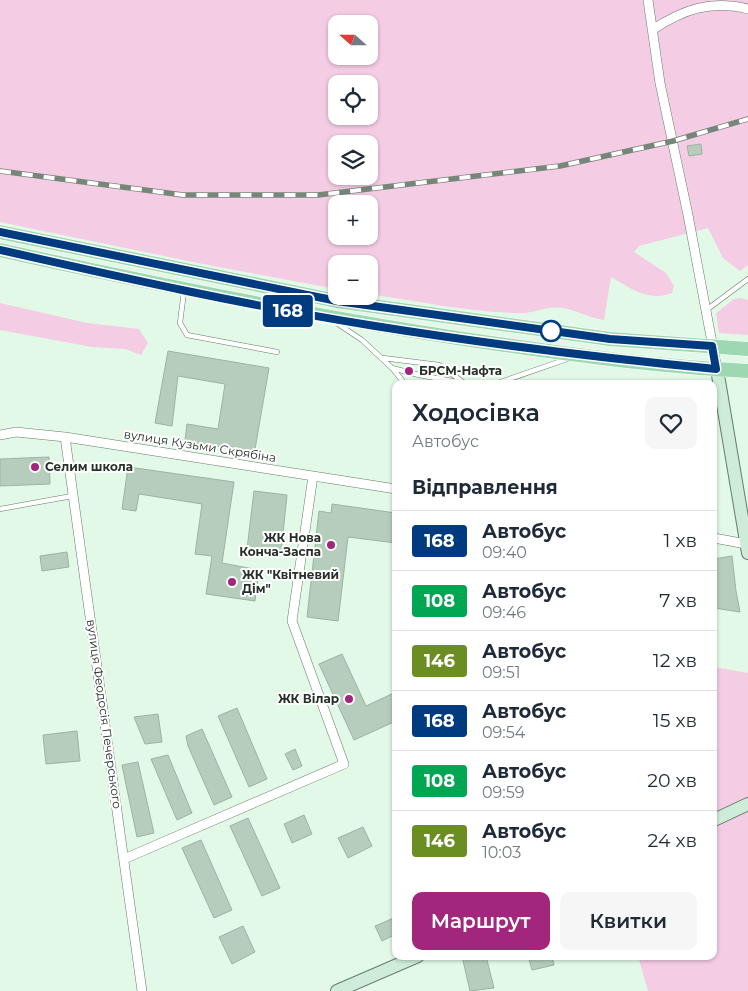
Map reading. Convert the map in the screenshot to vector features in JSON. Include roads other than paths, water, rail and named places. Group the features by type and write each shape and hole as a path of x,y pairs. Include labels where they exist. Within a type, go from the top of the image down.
{"main road":[{"path":"0,232 337,301 610,339 748,349"},
{"path":"0,250 184,291 331,319 577,355 748,371"}],"street":[{"path":"648,0 660,83 688,215 747,548 717,539"},
{"path":"652,30 677,13 707,4 736,6 748,10"},
{"name":"вулиця Кузьми Скрябіна","path":"0,435 16,432 65,437 392,488"},
{"name":"вулиця Феодосія Печерського","path":"65,437 142,991"},
{"path":"124,860 344,764 292,621 313,476"},
{"path":"717,819 748,804"},
{"path":"337,991 362,983 410,960"}],"lane":[{"path":"705,311 748,279"},
{"path":"743,283 748,288"},
{"path":"184,291 180,323 187,334 277,352"},
{"path":"331,319 362,340 392,368 402,380"},
{"path":"506,380 577,355"},
{"path":"382,358 439,365 459,380"},
{"path":"392,368 442,380"},
{"path":"0,509 73,496"}],"railway":[{"path":"0,171 183,195 318,195 560,166 673,141 748,119"}],"place":[{"name":"БРСМ-Нафта","path":"409,371"},
{"name":"Селим школа","path":"35,467"},
{"name":"ЖК Нова Конча-Заспа","path":"331,545"},
{"name":"ЖК \"Квітневий Дім\"","path":"232,582"},
{"name":"ЖК Вілар","path":"349,699"}]}
